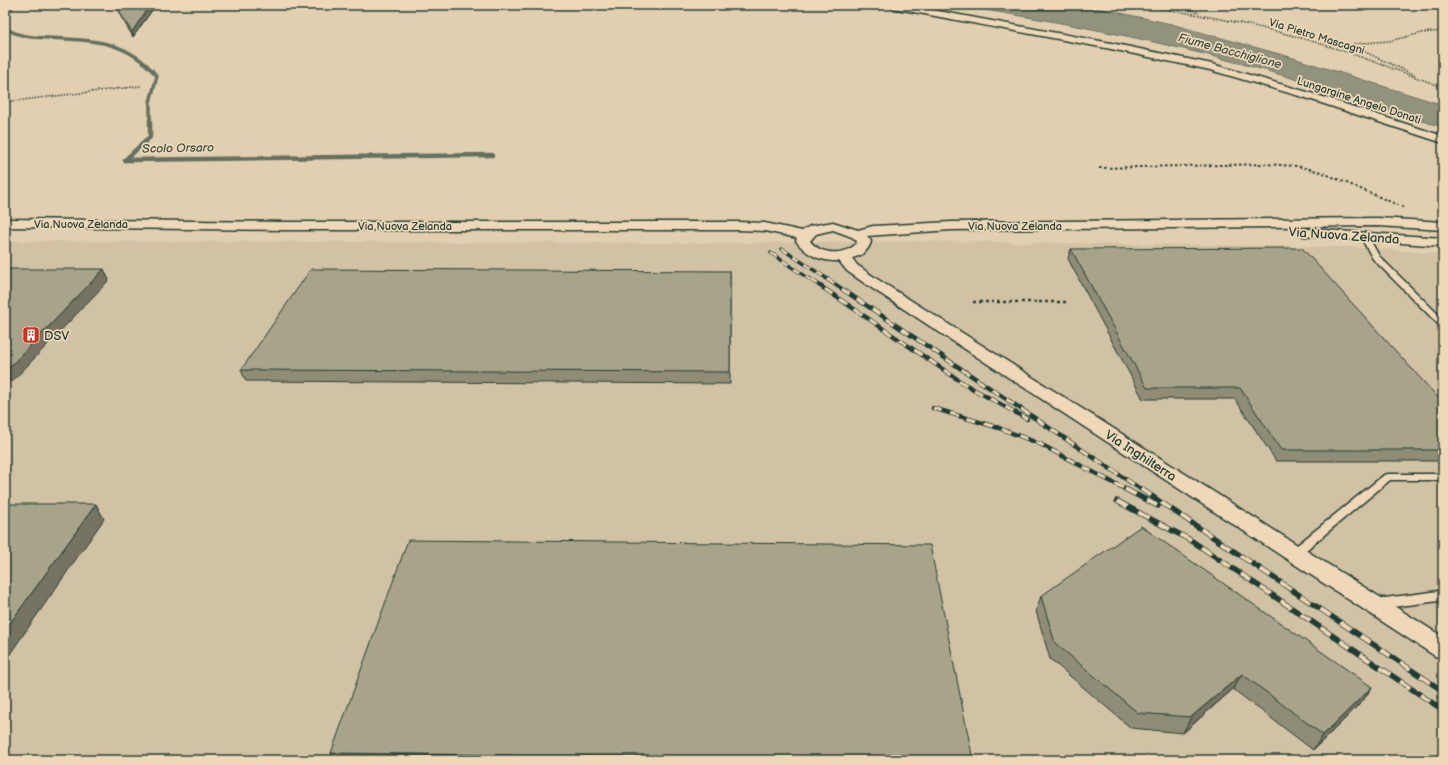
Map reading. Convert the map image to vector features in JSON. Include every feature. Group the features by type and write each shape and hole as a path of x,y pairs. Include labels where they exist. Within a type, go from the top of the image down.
{"street":[{"name":"Lungargine Angelo Donati","path":"892,5 1118,47 1212,67 1310,96 1443,140"},
{"name":"Via Nuova Zelanda","path":"857,234 873,230 951,226 1378,222 1443,226"},
{"name":"Via Nuova Zelanda","path":"5,223 284,226 738,226 765,227 805,236"},
{"name":"Via Nuova Zelanda","path":"1174,225 1443,242"},
{"path":"833,226 857,234 862,238 862,247 858,251 843,256 821,254 812,251 806,246 804,241 805,236 816,229 833,226"},
{"name":"Via Inghilterra","path":"843,256 852,268 872,282 1443,649"}],"lane":[{"path":"1364,236 1376,257 1443,324"},
{"path":"1294,554 1388,477 1443,477"},
{"path":"1374,605 1439,596 1443,597"}],"path":[{"name":"Via Pietro Mascagni","path":"1136,5 1203,15 1269,29 1353,54 1443,87"},
{"path":"1179,5 1203,15"},
{"path":"1420,79 1399,67 1352,46 1352,44 1389,41 1422,33 1443,31"},
{"path":"5,102 140,86"},
{"path":"1099,168 1266,164 1296,166 1321,172 1409,210"},
{"path":"973,302 1069,302"}],"shaded area":[{"path":"5,241 726,243 909,241 1353,247 1443,254 1443,760 5,760"}],"water":[{"name":"Fiume Bacchiglione","path":"952,5 1078,5 1171,24 1290,57 1443,105 1443,127 1401,115 1299,80 1197,52 1034,18"}],"building":[{"path":"124,5 150,5 132,32 119,11"},
{"path":"1302,248 1443,403 1443,450 1281,450 1240,388 1147,388 1071,249"},
{"name":"DSV","path":"5,269 104,269 5,372"},
{"path":"311,269 730,271 730,372 241,370"},
{"path":"5,504 96,504 5,630"},
{"path":"1141,526 1372,687 1323,735 1242,674 1191,717 1138,713 1055,643 1041,596"},
{"path":"408,540 930,545 973,760 331,753"}],"waterway":[{"name":"Scolo Orsaro","path":"5,16 14,5"},
{"name":"Scolo Orsaro","path":"5,28 26,36 80,40 108,44 133,55 157,76 150,102 150,137 125,160 492,155"}],"railway":[{"path":"782,249 829,280"},
{"path":"771,253 811,280"},
{"path":"810,279 966,385 1027,419"},
{"path":"827,279 1142,490"},
{"path":"933,408 999,428 1040,444 1127,490"},
{"path":"1125,489 1158,506"},
{"path":"1141,489 1443,691"},
{"path":"1117,501 1192,541 1443,710"},
{"path":"1109,760 1155,760"}],"place":[{"name":"DSV","path":"31,335"}]}
